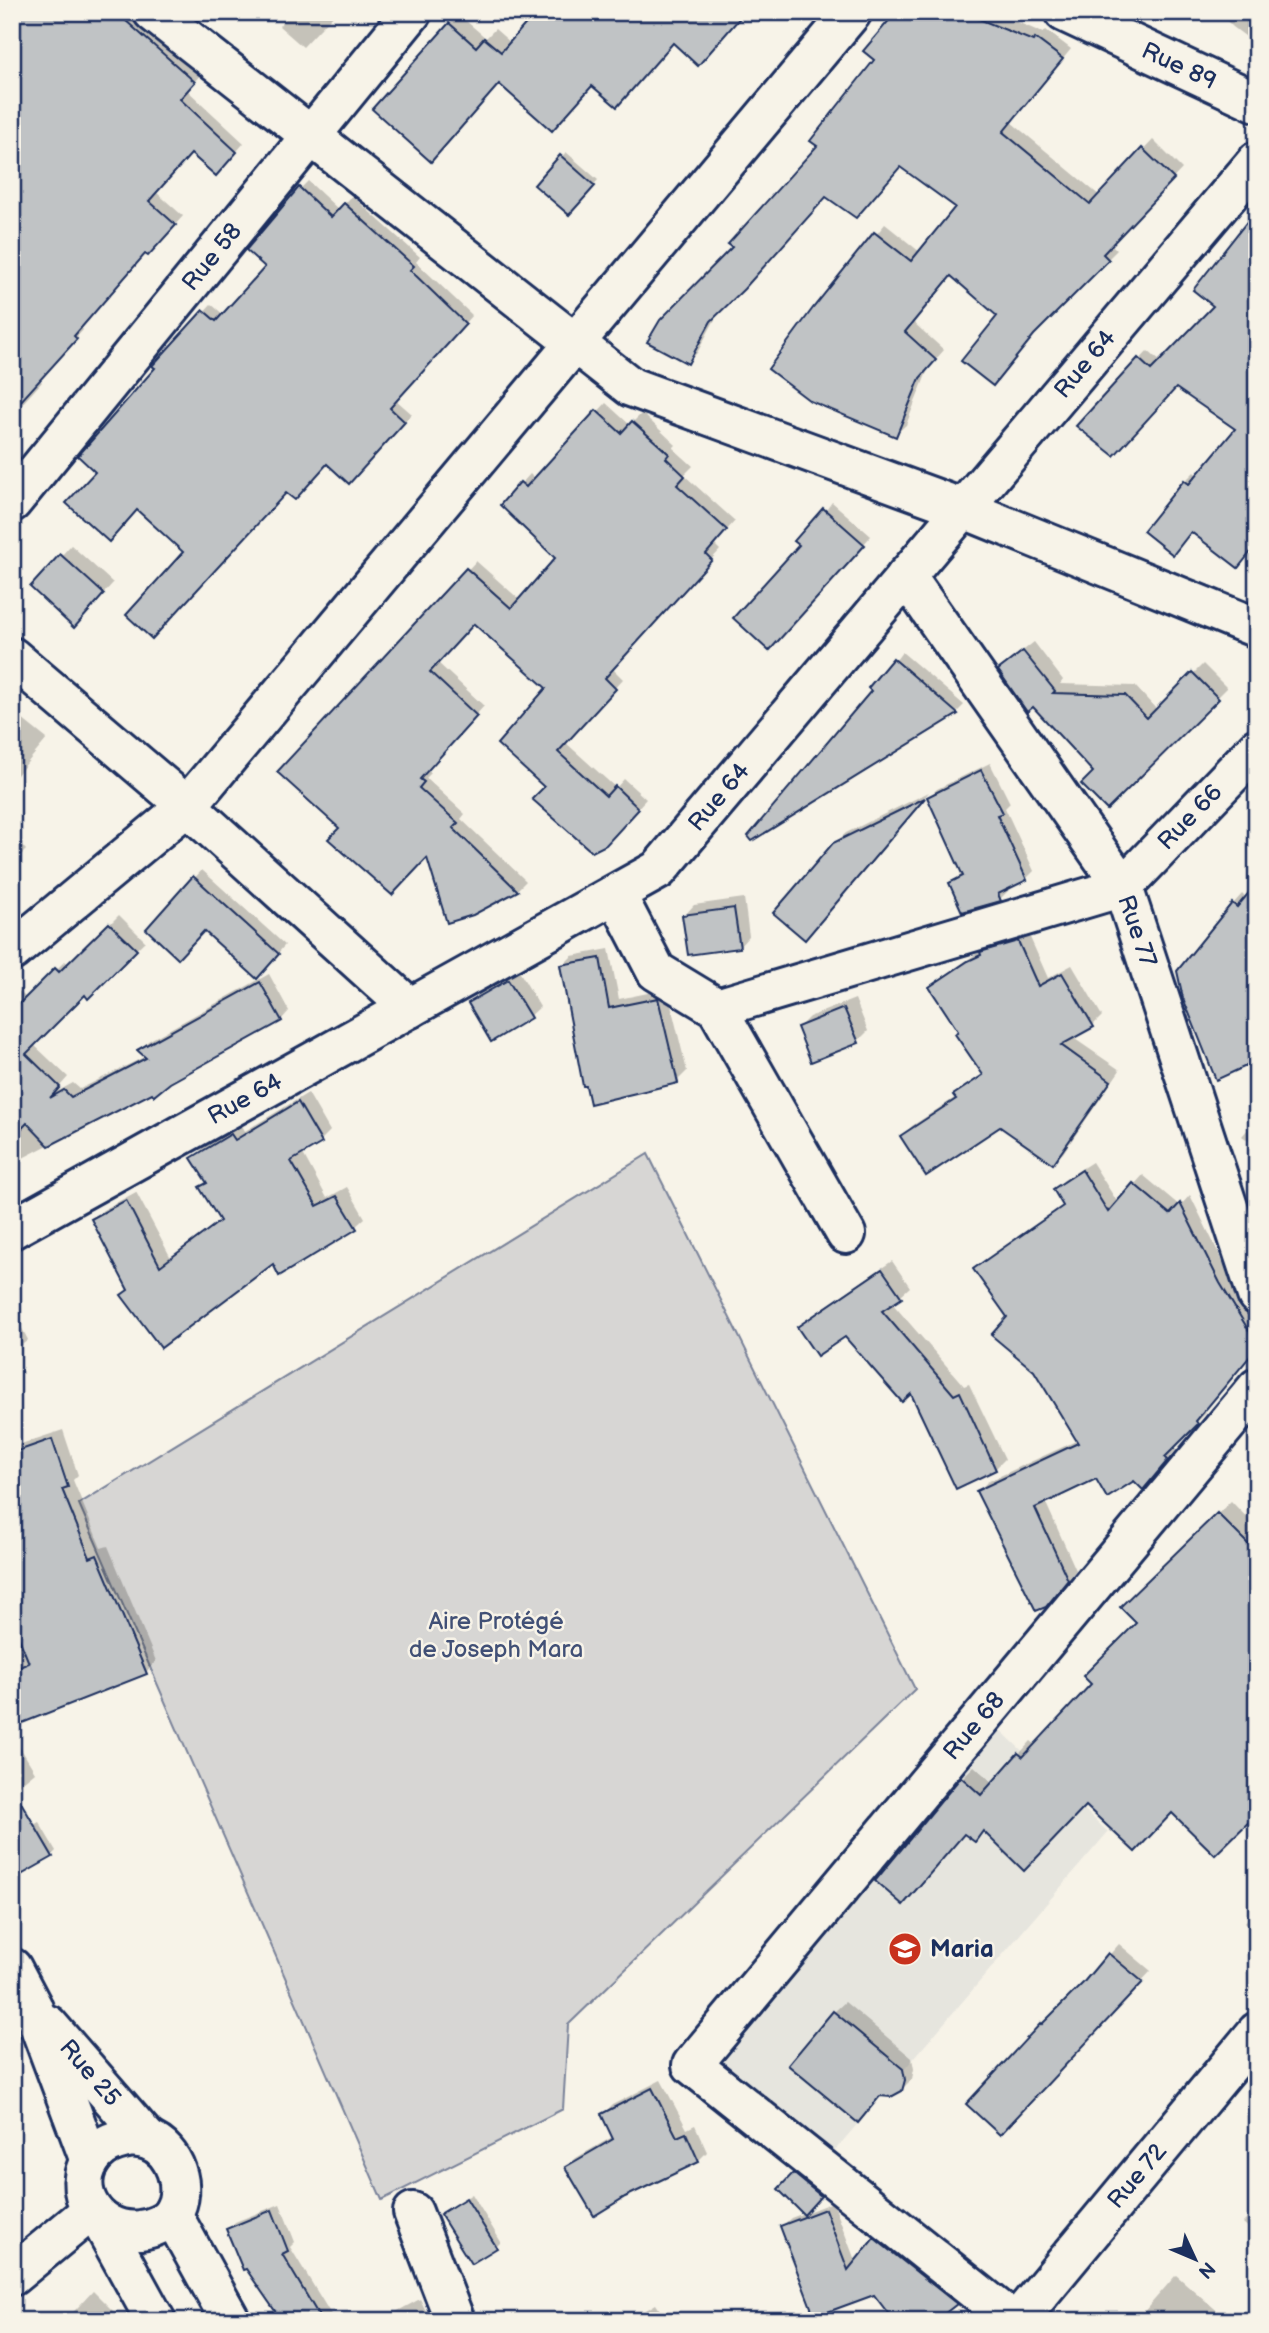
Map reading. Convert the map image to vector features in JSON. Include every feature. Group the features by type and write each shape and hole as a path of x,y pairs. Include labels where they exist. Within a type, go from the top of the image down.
{"street":[{"path":"153,12 631,387 964,509 1257,628"},
{"name":"Rue 58","path":"12,502 412,12"},
{"path":"12,951 187,806 852,12"},
{"name":"Rue 89","path":"1064,12 1257,102"},
{"name":"Rue 64","path":"12,1229 658,870 1257,160"},
{"name":"Rue 77","path":"906,576 1123,887 1257,1295"},
{"path":"12,657 187,806 410,1008"},
{"name":"Rue 66","path":"1123,887 1257,748"},
{"path":"717,1008 1123,887"},
{"path":"616,894 656,971 717,1008 846,1234"},
{"name":"Rue 68","path":"1015,2321 692,2065 1257,1388"},
{"name":"Rue 25","path":"12,1968 32,2006 90,2161"},
{"name":"Rue 25","path":"32,2006 148,2140"},
{"name":"Rue 72","path":"1015,2321 1257,2032"},
{"path":"96,2215 111,2227 128,2231 155,2227 172,2214 179,2194 178,2175 172,2160 162,2148 148,2140 132,2137 115,2140 101,2149 90,2161 84,2186 96,2215 156,2321"},
{"path":"413,2212 455,2321"},
{"path":"172,2214 231,2321"},
{"path":"12,2276 96,2215"}],"shaded area":[{"name":"Maria","path":"997,1727 1108,1832 824,2163 702,2066"}],"green space":[{"name":"Aire Protégé de Joseph Mara","path":"648,1154 915,1689 568,2025 563,2109 382,2200 79,1504"}],"building":[{"path":"12,12 116,12 195,82 180,99 237,152 216,176 191,154 149,201 176,225 148,256 145,254 74,336 77,339 12,411"},
{"path":"536,12 745,12 698,66 673,43 617,107 592,86 552,131 499,84 431,162 372,109 449,23 476,47 484,38 501,52"},
{"path":"896,12 962,12 1033,41 1035,38 1063,59 1003,132 1090,204 1142,148 1174,179 1103,254 1109,260 1034,335 993,386 961,361 997,316 951,276 905,332 936,360 920,378 896,437 810,401 768,369 874,232 911,261 955,207 900,167 856,218 826,197 744,289 711,321 688,364 647,342 660,320 732,247 728,244 817,146 810,141 874,60 863,51"},
{"path":"560,155 595,186 569,215 534,185"},
{"path":"299,187 331,217 344,203 414,266 410,270 466,324 390,408 405,422 349,484 327,464 295,500 286,493 152,639 126,615 183,552 137,510 109,542 66,503 95,472 78,456 155,368 152,366 203,310 216,321 265,267 246,250"},
{"path":"1257,209 1257,544 1238,568 1191,532 1173,555 1143,531 1184,480 1189,484 1235,429 1176,388 1114,456 1076,426 1138,358 1151,370 1213,306 1193,290"},
{"path":"596,410 621,433 632,421 669,454 666,458 685,476 677,485 727,530 706,554 712,560 605,678 616,689 558,752 606,796 615,786 639,809 606,845 592,852 532,799 544,787 497,744 546,688 474,624 430,672 477,716 420,779 424,782 419,788 458,823 453,828 518,891 473,915 447,923 427,858 392,895 328,839 339,828 277,772 466,568 511,608 555,558 500,505 520,482 526,487"},
{"path":"823,508 865,545 769,651 733,618 799,545 794,541"},
{"path":"60,554 104,594 74,628 30,587"},
{"path":"1023,651 1055,691 1053,693 1125,695 1147,718 1192,672 1219,699 1107,810 1081,784 1093,772 1033,707 1027,712 998,670"},
{"path":"893,658 958,714 752,841 748,836 871,691 868,688"},
{"path":"981,770 1003,813 997,815 1027,880 998,894 1001,901 962,912 949,883 963,876 927,797"},
{"path":"925,798 805,940 773,913 833,843"},
{"path":"193,876 279,954 257,979 204,931 178,959 146,929"},
{"path":"1257,883 1257,1061 1216,1080 1183,998 1177,971 1232,903 1237,907"},
{"path":"734,908 740,948 688,955 682,915"},
{"path":"109,923 137,950 88,999 85,995 26,1054 60,1087 50,1098 64,1090 71,1097 146,1058 137,1050 260,982 282,1021 170,1083 154,1096 152,1093 49,1146 27,1123 12,1139 12,1011 55,968 59,972"},
{"path":"1018,941 1038,986 1062,973 1094,1027 1061,1045 1111,1081 1053,1164 1000,1127 926,1176 900,1136 956,1099 953,1095 983,1075 955,1034 958,1031 929,987 981,955 980,952"},
{"path":"600,958 609,1008 658,998 678,1083 590,1104 586,1086 583,1086 560,965"},
{"path":"508,980 531,1018 491,1042 468,1003"},
{"path":"844,1008 859,1043 811,1062 797,1027"},
{"path":"298,1102 322,1143 291,1161 317,1206 337,1196 357,1229 279,1276 273,1264 161,1348 121,1295 128,1290 91,1219 126,1200 160,1266 220,1221 199,1187 207,1183 191,1158 231,1134 235,1140"},
{"path":"1082,1170 1108,1212 1133,1183 1170,1214 1180,1203 1220,1283 1257,1348 1196,1421 1198,1424 1165,1457 1168,1460 1143,1490 1134,1481 1107,1498 1096,1479 1035,1508 1068,1580 1046,1607 1036,1611 976,1491 1078,1443 1034,1371 991,1335 1007,1317 973,1269 1063,1206 1053,1189"},
{"path":"882,1269 902,1298 882,1311 954,1395 960,1392 996,1470 956,1489 911,1394 902,1402 845,1337 817,1356 797,1327"},
{"path":"52,1439 68,1487 62,1489 90,1558 97,1555 147,1674 12,1727 12,1670 29,1663 12,1621 12,1453"},
{"path":"1217,1513 1257,1553 1257,1814 1215,1855 1172,1813 1135,1852 1086,1806 1024,1871 983,1831 975,1842 964,1834 903,1905 875,1881 961,1777 981,1795 1018,1753 1023,1757 1091,1684 1083,1676 1136,1623 1120,1607"},
{"path":"12,1787 53,1857 12,1880"},
{"path":"1108,1953 1143,1982 1000,2135 966,2104 1041,2023 1083,1983"},
{"path":"833,2011 903,2069 905,2080 902,2091 891,2097 880,2096 858,2123 788,2065"},
{"path":"652,2088 677,2137 686,2133 699,2162 625,2197 594,2216 565,2167 613,2139 601,2114"},
{"path":"793,2173 821,2196 804,2215 778,2189"},
{"path":"466,2198 497,2248 471,2264 440,2214"},
{"path":"825,2209 848,2270 874,2238 957,2304 935,2321 894,2321 874,2295 803,2321 812,2310 780,2226"},
{"path":"272,2210 288,2251 282,2254 322,2321 282,2321 246,2269 243,2270 226,2229"}],"place":[{"name":"Maria","path":"905,1949"}]}
